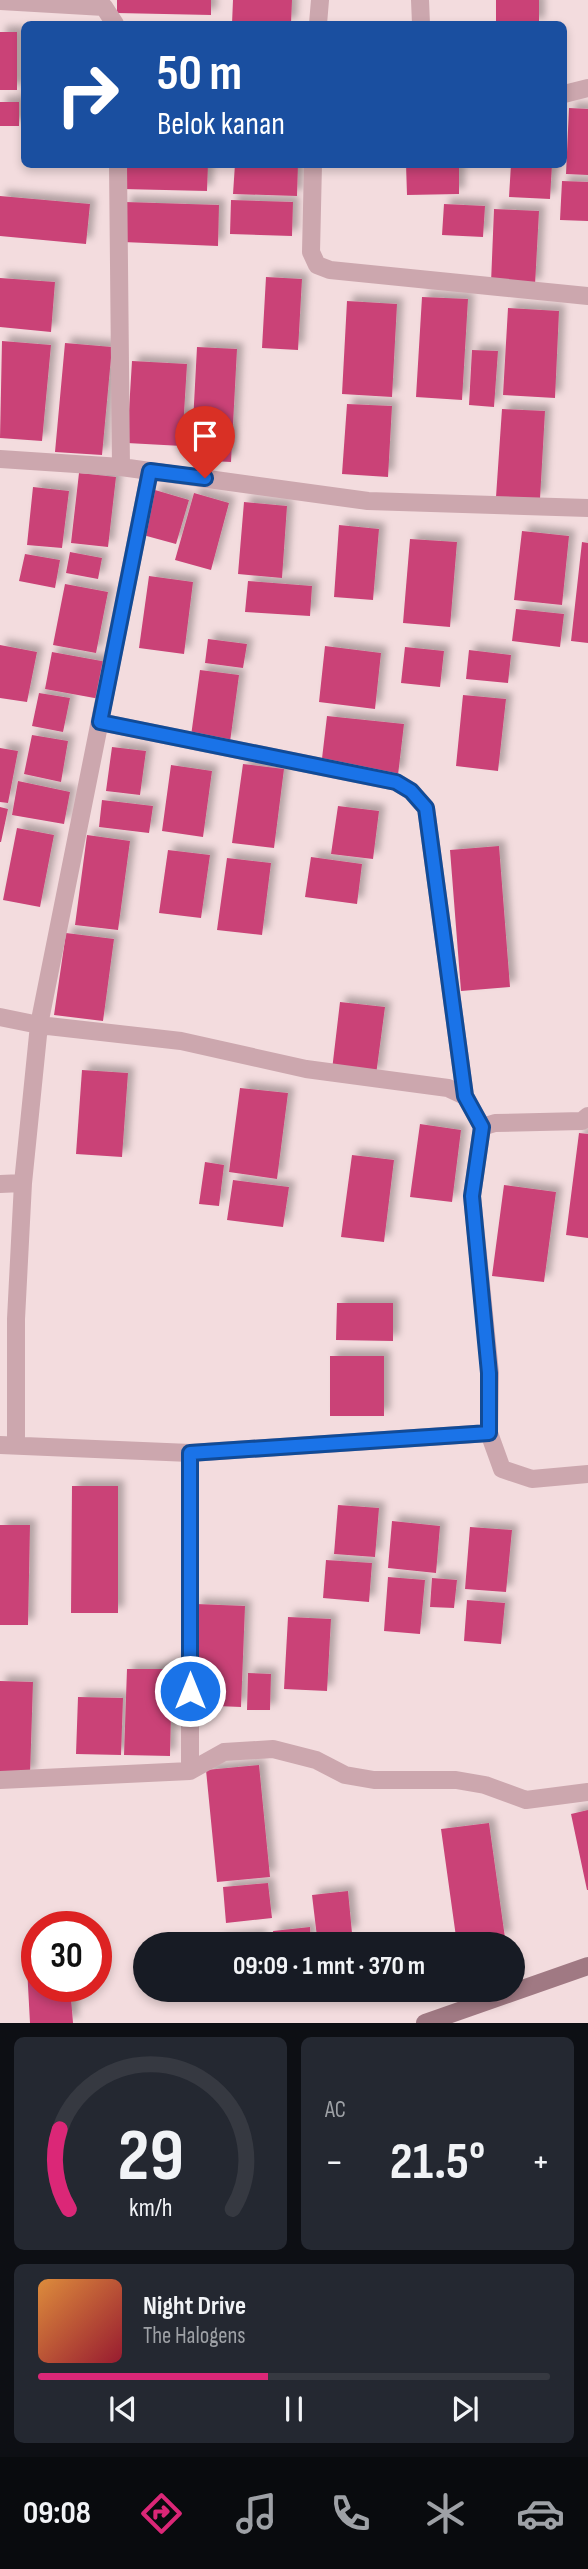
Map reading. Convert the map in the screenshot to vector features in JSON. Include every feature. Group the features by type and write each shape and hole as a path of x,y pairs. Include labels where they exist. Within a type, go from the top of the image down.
{"main road":[{"path":"425,2023 588,1966"}],"street":[{"path":"318,21 320,0"},
{"path":"420,0 421,21"},
{"path":"0,1 104,8 113,21"},
{"path":"567,93 588,88"},
{"path":"118,168 121,467"},
{"path":"313,168 311,252 317,265 330,270 588,296"},
{"path":"0,459 121,467 368,501 588,508"},
{"path":"150,471 39,1025 23,1183 8,1445 190,1453 489,1433"},
{"path":"100,722 396,782 411,791 426,808 465,1096 482,1127 472,1196 489,1373 489,1433 502,1469 532,1479 588,1474"},
{"path":"0,1017 39,1025 181,1041 306,1069 447,1088 465,1096"},
{"path":"482,1127 495,1122 582,1121 588,1116"},
{"path":"0,1184 23,1183"},
{"path":"190,1453 190,1771"},
{"path":"0,1780 190,1771 225,1752 273,1749 316,1760 345,1775 374,1780 456,1780 485,1785 526,1800 588,1792"}],"building":[{"path":"117,0 211,0 211,15 117,13"},
{"path":"233,0 292,0 291,21 232,21"},
{"path":"496,0 539,0 539,21 496,21"},
{"path":"0,32 17,32 17,90 0,90"},
{"path":"0,102 19,102 19,126 0,126"},
{"path":"569,108 588,109 588,175 566,174"},
{"path":"123,168 208,168 207,191 122,189"},
{"path":"235,168 298,168 297,196 233,194"},
{"path":"406,168 459,168 459,194 407,195"},
{"path":"511,168 552,168 550,199 509,197"},
{"path":"562,181 588,182 588,221 560,220"},
{"path":"0,196 90,204 86,244 0,236"},
{"path":"231,200 293,202 292,236 230,234"},
{"path":"125,202 219,205 218,246 123,242"},
{"path":"444,204 485,206 483,237 442,235"},
{"path":"494,209 539,211 535,285 491,283"},
{"path":"266,277 302,279 298,350 262,348"},
{"path":"0,278 55,282 51,332 0,327"},
{"path":"422,297 468,299 462,400 416,397"},
{"path":"347,301 397,304 392,397 342,394"},
{"path":"508,308 559,311 555,398 503,395"},
{"path":"2,341 51,345 42,441 0,438"},
{"path":"65,343 112,347 102,455 55,452"},
{"path":"197,347 237,349 231,462 191,460"},
{"path":"472,350 498,351 494,407 469,405"},
{"path":"132,361 187,364 182,446 127,443"},
{"path":"347,404 392,406 388,477 342,474"},
{"path":"502,409 545,411 540,499 496,497"},
{"path":"79,473 116,477 108,547 71,543"},
{"path":"33,487 69,491 62,548 27,545"},
{"path":"155,490 189,500 176,544 143,535"},
{"path":"194,493 229,503 211,570 175,560"},
{"path":"244,502 287,506 282,578 238,574"},
{"path":"339,525 379,529 373,600 334,597"},
{"path":"522,531 569,536 562,605 514,600"},
{"path":"410,539 457,542 450,627 403,623"},
{"path":"582,542 588,543 588,643 571,641"},
{"path":"70,552 102,558 98,579 66,573"},
{"path":"25,554 60,560 55,588 19,581"},
{"path":"149,576 193,582 184,654 139,648"},
{"path":"248,581 312,586 310,616 245,612"},
{"path":"65,584 108,592 96,653 53,645"},
{"path":"516,609 564,614 560,647 512,641"},
{"path":"208,639 247,644 243,668 205,663"},
{"path":"0,645 37,652 27,702 0,698"},
{"path":"325,646 381,653 375,709 319,702"},
{"path":"405,647 444,651 440,687 401,683"},
{"path":"469,650 511,655 508,683 466,679"},
{"path":"52,652 107,662 100,699 45,689"},
{"path":"200,670 239,675 230,742 191,736"},
{"path":"39,693 70,698 63,732 32,726"},
{"path":"463,695 506,699 498,771 456,766"},
{"path":"327,716 404,724 398,775 321,767"},
{"path":"32,735 68,741 61,782 24,774"},
{"path":"112,747 146,751 140,795 106,791"},
{"path":"0,748 18,751 8,803 0,802"},
{"path":"243,764 284,769 274,848 232,843"},
{"path":"171,765 212,771 203,837 162,831"},
{"path":"18,781 70,792 64,824 12,815"},
{"path":"102,800 153,806 149,833 99,827"},
{"path":"338,806 379,811 373,859 331,854"},
{"path":"0,807 8,809 1,842 0,842"},
{"path":"17,828 54,835 40,907 3,900"},
{"path":"87,835 130,841 118,930 75,925"},
{"path":"499,846 510,987 461,991 450,850"},
{"path":"168,850 210,855 201,918 159,913"},
{"path":"311,857 362,864 357,904 305,897"},
{"path":"227,858 271,863 262,935 217,930"},
{"path":"66,933 114,939 103,1021 54,1015"},
{"path":"340,1002 385,1007 376,1075 332,1070"},
{"path":"82,1070 128,1073 122,1157 76,1154"},
{"path":"240,1088 288,1093 277,1179 229,1172"},
{"path":"420,1124 461,1130 452,1202 410,1197"},
{"path":"579,1133 588,1134 588,1238 566,1235"},
{"path":"352,1155 394,1160 384,1242 341,1237"},
{"path":"205,1162 224,1165 219,1206 199,1204"},
{"path":"233,1180 289,1187 283,1227 227,1220"},
{"path":"504,1185 556,1192 544,1282 492,1276"},
{"path":"337,1303 393,1303 393,1341 336,1340"},
{"path":"330,1356 384,1356 384,1416 330,1416"},
{"path":"72,1486 118,1486 118,1613 71,1613"},
{"path":"338,1505 379,1508 375,1557 334,1554"},
{"path":"392,1521 440,1526 436,1573 388,1568"},
{"path":"0,1525 30,1525 28,1625 0,1625"},
{"path":"470,1527 512,1530 506,1592 465,1589"},
{"path":"326,1560 372,1563 369,1602 323,1598"},
{"path":"388,1577 425,1580 420,1634 384,1631"},
{"path":"432,1578 457,1580 454,1608 430,1607"},
{"path":"467,1600 505,1603 501,1644 464,1641"},
{"path":"196,1604 245,1606 241,1707 193,1705"},
{"path":"288,1617 331,1619 327,1691 284,1689"},
{"path":"127,1669 172,1669 170,1756 124,1755"},
{"path":"248,1673 271,1674 270,1710 247,1710"},
{"path":"0,1681 33,1682 30,1775 0,1774"},
{"path":"78,1697 123,1698 121,1755 76,1754"},
{"path":"259,1765 270,1877 217,1882 206,1770"},
{"path":"588,1810 588,1890 587,1890 571,1814"},
{"path":"489,1823 504,1932 455,1932 441,1829"},
{"path":"268,1883 272,1918 226,1923 223,1887"},
{"path":"348,1891 352,1932 316,1932 312,1895"},
{"path":"310,1927 310,1932 273,1932"},
{"path":"29,2002 71,2002 73,2023 30,2023"}],"route":[{"path":"190,1691 190,1453 489,1433 489,1373 472,1196 482,1127 465,1096 426,808 411,791 396,782 100,722 150,471 205,478"}]}
